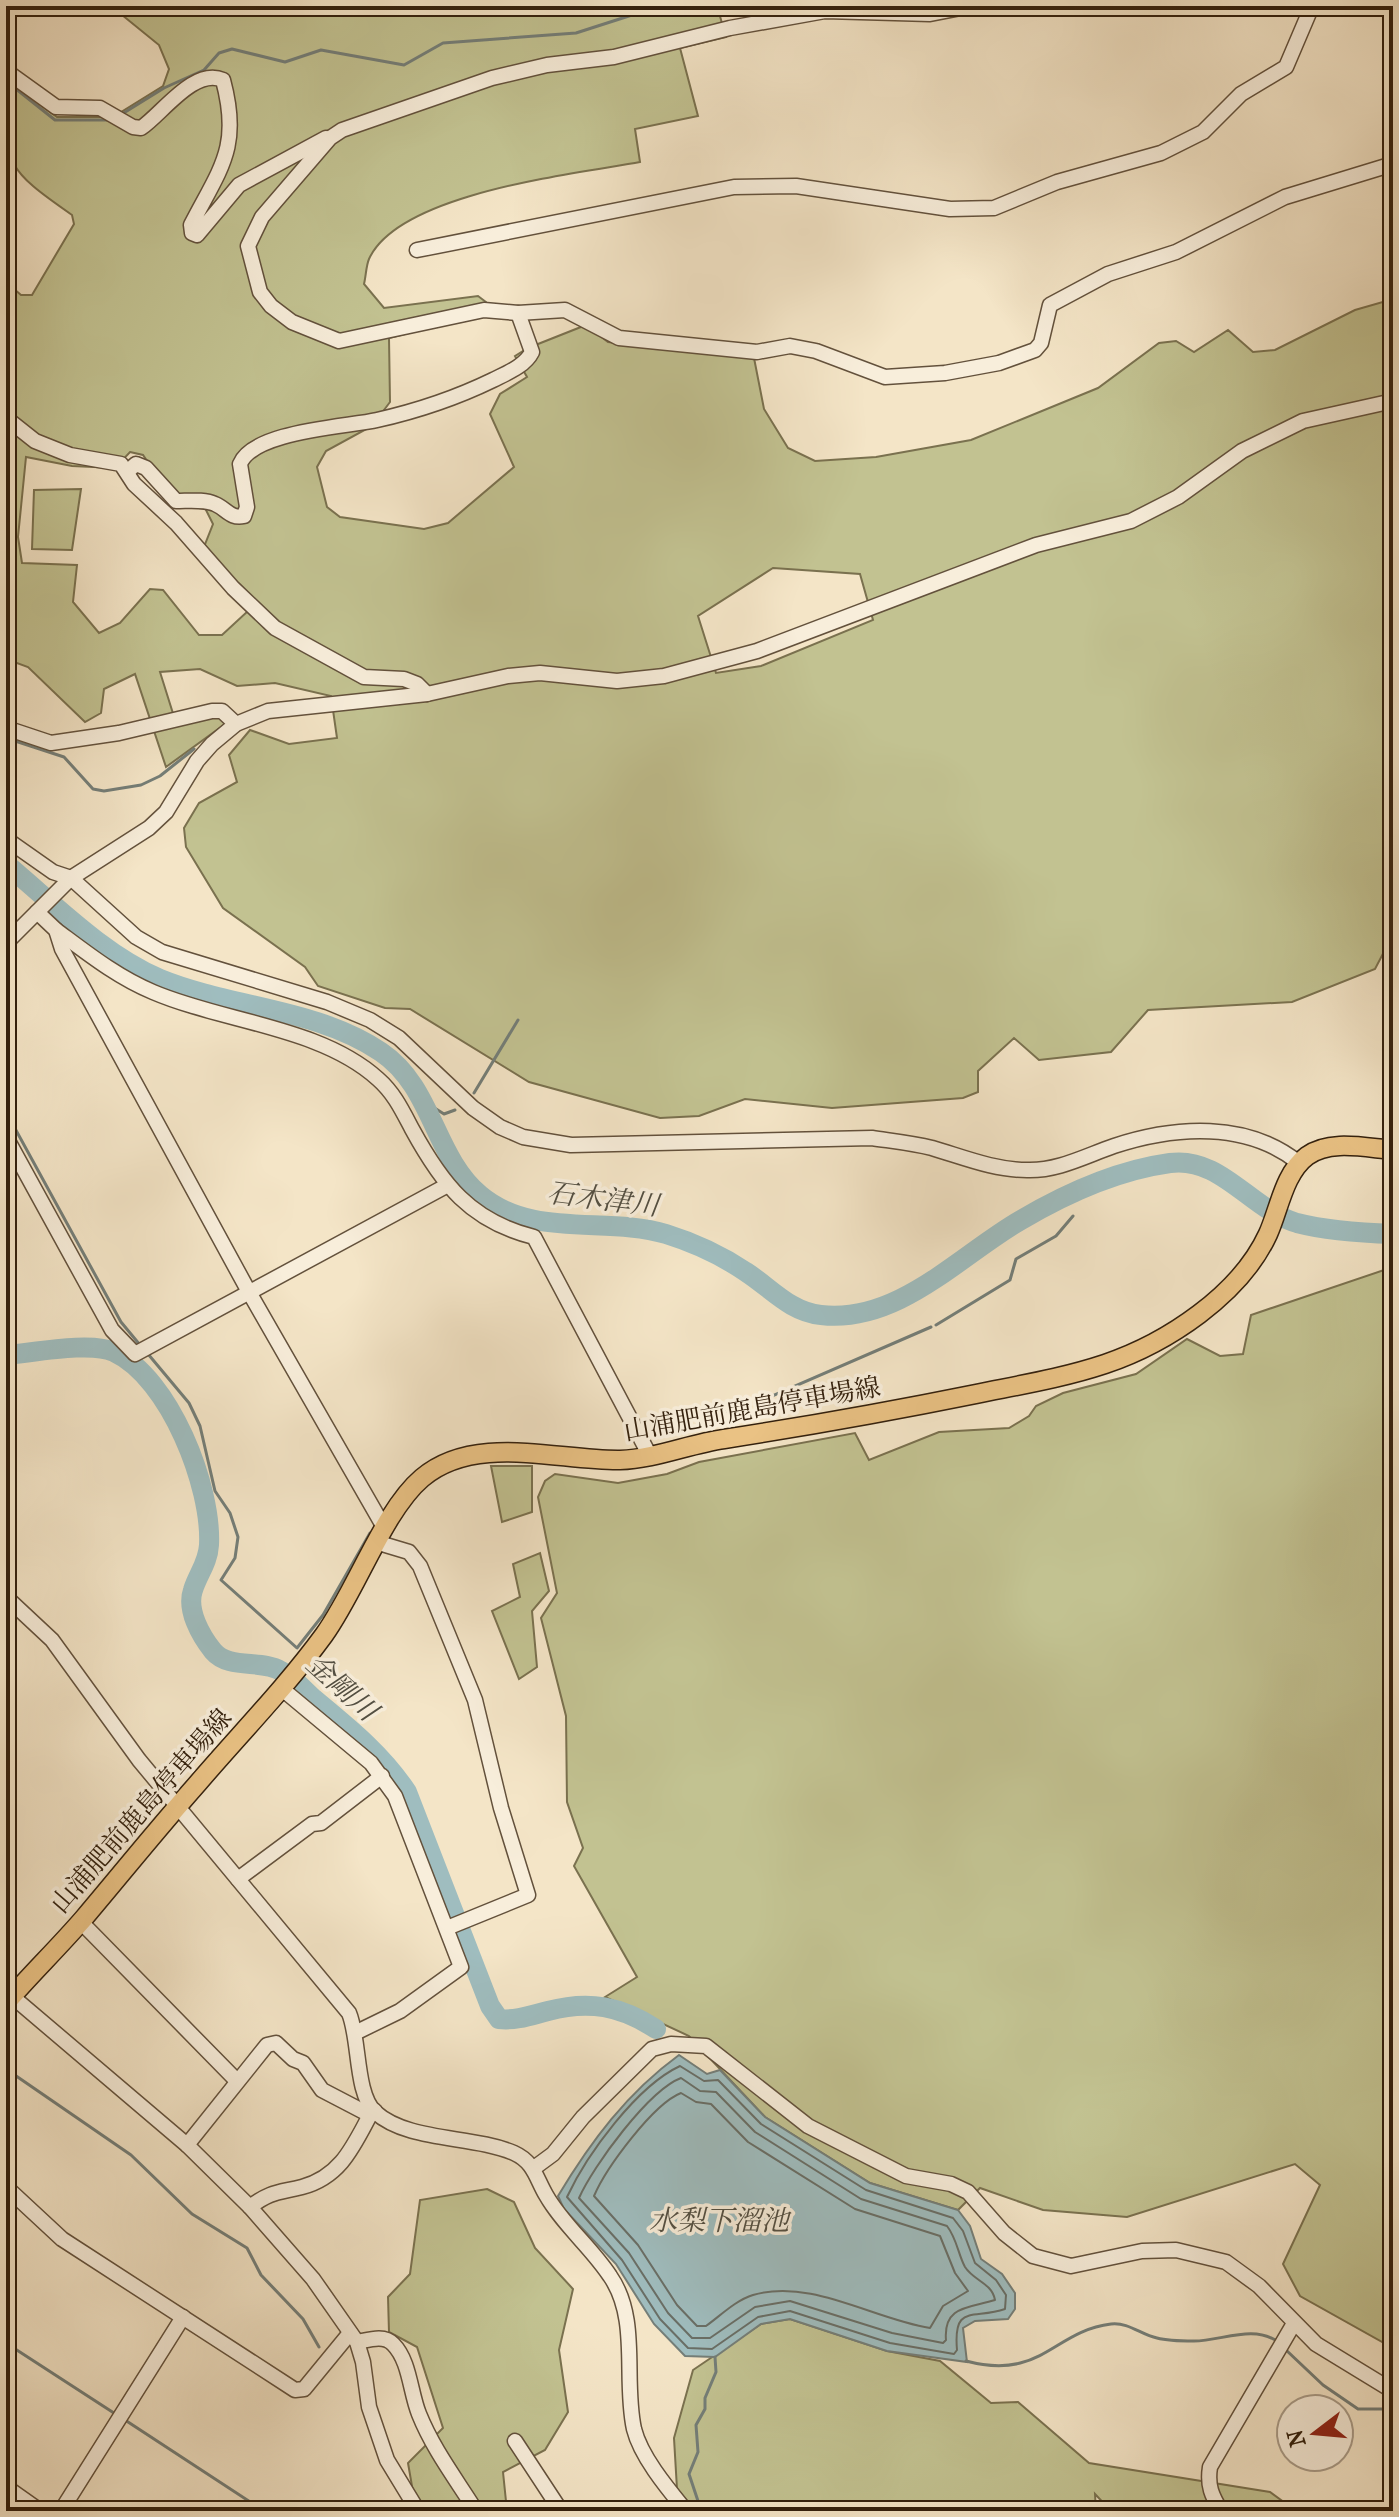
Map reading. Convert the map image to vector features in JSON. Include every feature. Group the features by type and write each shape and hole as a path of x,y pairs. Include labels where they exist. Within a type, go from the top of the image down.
{"main road":[{"path":"1299,1163 1309,1154 1328,1147 1393,1150"},
{"name":"山浦肥前鹿島停車場線","path":"8,1997 81,1922 178,1804 299,1668 339,1613 398,1506 423,1476 453,1461 503,1453 621,1460 650,1456 701,1442 864,1417 1061,1377 1104,1364 1164,1336 1216,1300 1240,1275 1268,1234 1281,1196 1299,1163"}],"street":[{"path":"971,6 930,14 885,11 805,13 614,57 547,65 492,78 342,130 330,138 262,217 250,236 250,255 260,292 271,306 292,322 339,341 484,310 574,312 619,338 757,352 790,346 885,377 945,373 999,363 1035,350 1041,343 1050,305 1108,274 1176,252 1285,197 1393,164"},
{"path":"417,250 734,187 796,186 950,209 994,208 1057,182 1161,153 1203,132 1241,94 1286,67 1312,6"},
{"path":"6,71 56,107 100,108 141,128 175,94 214,78 223,80 233,125 225,161 191,225 192,233 197,235 239,185 321,139 330,138"},
{"path":"128,471 136,464 146,468 176,501 203,501 216,504 232,516 244,516 247,507 240,464 251,450 300,432 377,420 459,396 512,371 532,352 518,313"},
{"path":"6,943 71,878 149,828 166,812 197,761 236,724 268,711 427,694 540,673 617,681 664,676 757,651 1036,545 1131,521 1178,497 1242,451 1303,421 1393,401"},
{"path":"6,418 35,441 70,455 113,462 128,471 134,484 176,523 233,588 275,628 364,677 404,679 417,684 427,694"},
{"path":"6,728 51,743 119,733 212,711 222,711 236,724"},
{"path":"6,839 53,872 71,878 136,937 162,952 327,1002 370,1020 399,1038 473,1108 500,1127 523,1137 571,1145 872,1138 909,1143 1007,1170 1031,1171 1065,1165 1156,1135 1228,1132 1278,1146 1299,1163"},
{"path":"37,911 56,930 117,974 155,993 288,1034 340,1054 378,1078 398,1101 446,1186 485,1220 534,1237 650,1456"},
{"path":"56,930 62,949 382,1536 409,1552 420,1566 475,1700 501,1808 528,1895 447,1928"},
{"path":"6,1137 112,1330 135,1354 446,1186"},
{"path":"6,1597 52,1640 139,1760 349,2013 357,2032 363,2085 372,2113 345,2161 327,2176 302,2187 269,2193 250,2207"},
{"path":"281,1688 382,1776 395,1796 461,1967 400,2011 357,2032"},
{"path":"238,1879 312,1824 321,1823 382,1776"},
{"path":"81,1922 236,2080"},
{"path":"8,1997 187,2145 250,2207 313,2279 353,2337 363,2362 369,2407 387,2460 418,2511"},
{"path":"187,2145 236,2080 267,2045 276,2043 303,2063 322,2090 419,2133 466,2138 513,2153 534,2168 559,2216 623,2294 628,2393 635,2433 686,2511"},
{"path":"534,2168 553,2154 583,2117 652,2049 671,2044 706,2046 741,2077 822,2133 906,2176 951,2184 968,2192 1004,2233 1033,2256 1071,2266 1142,2251 1202,2254 1226,2262 1259,2286 1290,2331 1393,2391"},
{"path":"6,2187 62,2239 295,2390 304,2389 353,2337 380,2338 393,2344 402,2357 419,2413 439,2456 476,2511"},
{"path":"61,2511 183,2317"},
{"path":"1221,2511 1211,2495 1208,2480 1210,2467 1290,2331"},
{"path":"515,2441 561,2511"},
{"path":"6,2487 40,2511"}],"green space":[{"path":"111,6 717,6 726,37 680,48 698,116 635,129 640,162 533,181 451,202 415,218 387,236 369,259 364,284 384,308 478,296 486,302 489,313 389,338 390,402 372,426 326,451 317,467 327,507 340,517 424,529 448,523 514,467 490,414 500,394 527,377 515,356 586,325 608,342 754,358 764,409 788,448 815,461 876,457 971,440 1098,388 1159,343 1176,341 1194,352 1228,330 1253,352 1275,350 1355,310 1393,299 1393,945 1387,946 1375,969 1292,1002 1148,1010 1111,1052 1039,1060 1014,1038 978,1071 978,1092 963,1098 832,1108 745,1099 699,1116 660,1118 529,1082 410,1009 385,1008 318,986 305,967 223,908 186,847 184,828 199,803 237,782 229,755 250,730 289,744 337,738 331,696 275,683 237,686 200,669 160,672 176,723 216,713 225,724 166,767 135,674 104,689 101,713 85,722 28,667 6,659 6,282 21,295 32,295 74,224 72,215 31,185 12,160 6,129 6,79 57,117 113,117 163,86 169,69 159,45","holes":["130,452 143,455 176,504 204,506 213,524 200,557 248,611 222,635 199,635 163,590 150,589 120,623 99,633 73,602 77,565 22,563 18,537 26,457 72,466 115,468","773,568 860,574 873,620 761,666 716,673 698,616"]},
{"path":"81,489 72,550 32,549 34,490"},
{"path":"1393,1267 1393,2348 1300,2296 1283,2264 1320,2185 1295,2164 1127,2217 1043,2210 980,2188 958,2210 870,2183 765,2117 689,2036 605,1997 637,1977 574,1866 583,1848 567,1802 566,1716 541,1618 557,1593 538,1497 545,1481 555,1474 618,1483 667,1474 699,1462 855,1433 869,1460 939,1432 1009,1428 1029,1416 1036,1406 1063,1393 1136,1374 1187,1339 1220,1356 1243,1354 1251,1315"},
{"path":"491,1466 532,1466 532,1512 502,1522"},
{"path":"540,1553 549,1591 532,1611 537,1667 519,1679 492,1611 520,1597 513,1564"},
{"path":"487,2189 514,2202 535,2248 573,2289 559,2350 568,2412 545,2450 503,2472 507,2511 427,2511 413,2492 408,2463 443,2428 417,2347 389,2332 388,2297 410,2274 420,2200"},
{"path":"790,2319 887,2351 940,2361 991,2403 1018,2402 1089,2463 1270,2492 1296,2511 1111,2511 1095,2494 1096,2511 695,2511 677,2489 674,2438 693,2370 761,2324"}],"water":[{"name":"水梨下溜池","path":"679,2055 707,2074 720,2070 765,2117 870,2183 958,2210 970,2226 981,2259 1002,2274 1015,2293 1015,2309 1008,2319 975,2321 963,2328 967,2362 887,2351 790,2319 761,2324 715,2357 685,2356 654,2324 616,2264 564,2209 558,2196 611,2119 643,2085"}],"waterway":[{"path":"122,114 164,88 204,70 219,53 232,49 285,62 321,50 404,65 443,43 576,33 660,6"},
{"path":"772,6 789,6"},
{"path":"6,81 55,120 109,120"},
{"path":"6,738 64,757 93,789 104,791 141,785 160,776 194,749"},
{"name":"石木津川","path":"6,864 79,927 139,969 187,989 329,1026 381,1052 412,1084 452,1162 480,1195 501,1209 546,1222 619,1226 666,1234 727,1260 790,1304 810,1313 849,1315 876,1309 927,1284 998,1234 1056,1201 1112,1177 1170,1163 1188,1163 1220,1175 1265,1207 1297,1223 1333,1230 1393,1234"},
{"path":"474,1093 518,1020"},
{"path":"425,1102 444,1114 455,1110"},
{"path":"6,1112 121,1322 140,1345"},
{"path":"936,1325 1010,1280 1016,1259 1056,1236 1073,1216"},
{"path":"756,1403 931,1327"},
{"name":"金剛川","path":"6,1355 77,1348 104,1349 134,1365 153,1385 184,1436 203,1494 209,1545 191,1598 193,1614 200,1630 220,1657 236,1663 273,1667 290,1676 364,1742 397,1778 407,1792 490,2006 499,2019 591,2006 617,2010 656,2029"},
{"path":"148,1354 189,1403 200,1426 215,1491 230,1513 238,1537 235,1558 221,1580 297,1648 323,1615 370,1533"},
{"path":"653,1436 691,1420 747,1406"},
{"path":"6,2069 131,2155 192,2214 247,2248 261,2275 303,2319 319,2347"},
{"path":"966,2361 1013,2365 1045,2353 1091,2328 1111,2324 1171,2340 1194,2341 1258,2334 1278,2342"},
{"path":"6,2343 117,2415"},
{"path":"1286,2350 1323,2385 1358,2409 1393,2409"},
{"path":"710,2511 699,2504 689,2474 698,2452 696,2425 705,2409 705,2398 716,2372 715,2357"},
{"path":"125,2420 264,2511"}]}
